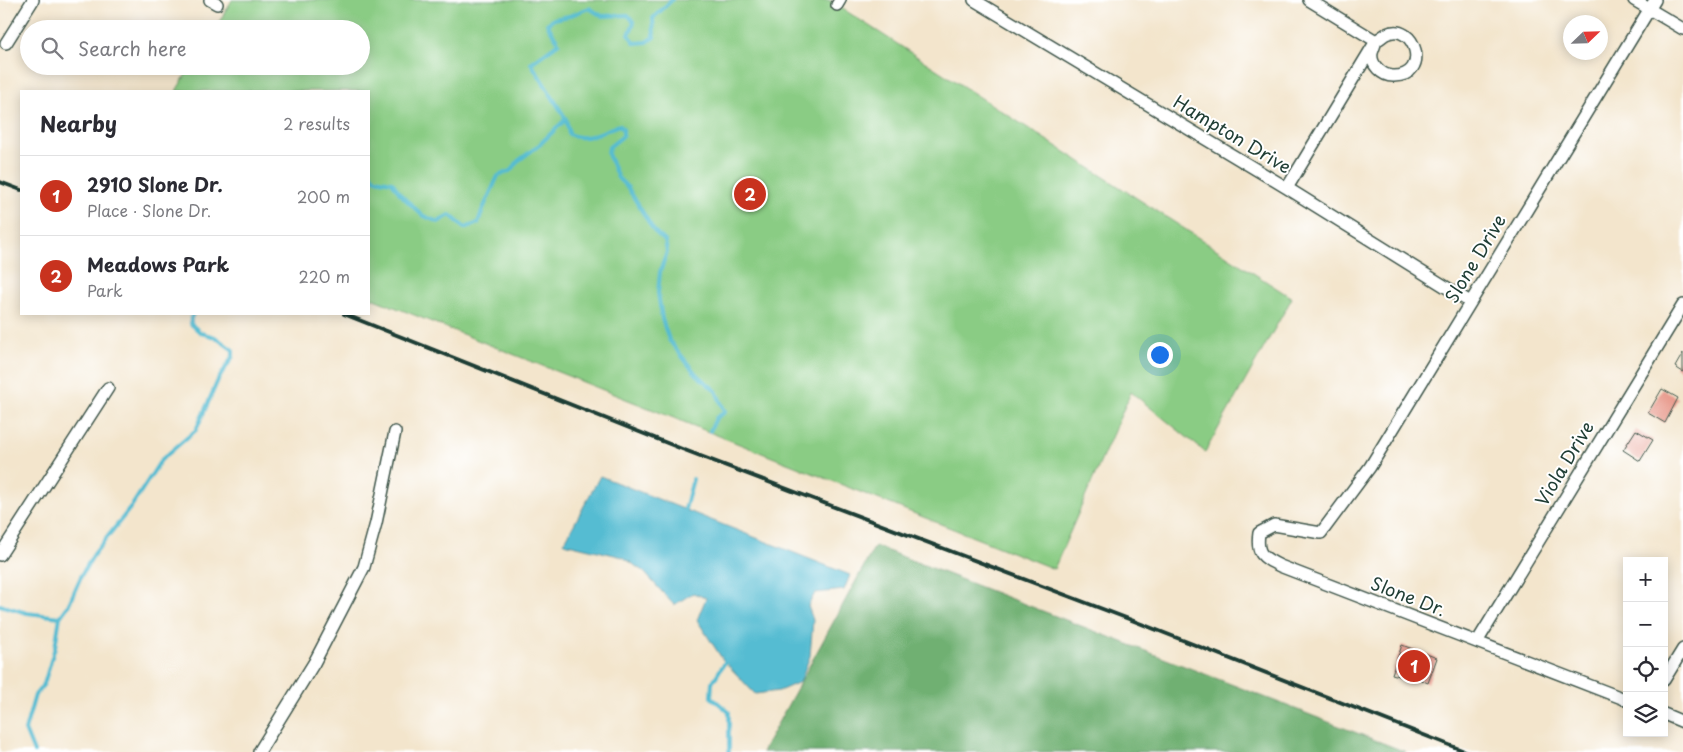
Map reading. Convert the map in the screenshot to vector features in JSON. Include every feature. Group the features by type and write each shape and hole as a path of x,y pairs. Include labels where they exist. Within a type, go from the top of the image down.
{"street":[{"path":"21,20 34,0"},
{"name":"Hampton Drive","path":"974,0 1287,188 1470,302"},
{"path":"1287,188 1376,41 1309,0"},
{"path":"1634,0 1652,5 1683,29"},
{"name":"Slone Drive","path":"1321,534 1370,468 1652,5"},
{"path":"6,43 20,22"},
{"name":"Viola Drive","path":"1477,642 1683,305"},
{"path":"0,555 108,388"},
{"path":"259,752 314,663 364,567 384,487 395,432"},
{"name":"Slone Dr.","path":"1321,534 1274,525 1259,532 1257,546 1265,558 1280,566 1623,698"},
{"path":"1668,673 1683,649"},
{"path":"1668,716 1683,722"}],"green space":[{"path":"232,0 829,0 1292,298 1205,452 1131,392 1054,569 370,297 370,90 177,90 186,75 370,75 370,20 220,20"},
{"path":"875,546 1357,733 1406,752 762,752"}],"water":[{"path":"600,476 850,575 844,590 815,593 808,606 813,620 810,656 800,682 779,691 755,694 723,660 697,620 706,598 693,593 674,605 644,572 623,557 564,543"}],"building":[{"path":"1683,353 1683,372 1675,367"},
{"path":"1662,389 1678,398 1665,423 1648,413"},
{"path":"1636,430 1653,440 1640,461 1623,450"},
{"path":"1402,645 1437,658 1428,683 1411,676 1410,679 1392,674"}],"waterway":[{"path":"672,0 653,18 654,37 647,42 635,43 629,35 634,22 628,15 602,16 589,8 569,16 554,19 547,24 559,43 531,63 566,119 569,134 588,137 619,125 623,129 623,136 609,147 608,154 618,178 628,188 654,231 665,241 667,252 660,272 658,293 662,319 669,340 696,374 716,391 725,412 716,418 710,431"},
{"path":"370,172 375,179 392,182 401,195 422,215 438,222 450,215 465,228 478,223 498,176 512,170 518,161 538,146 566,119"},
{"path":"34,752 25,730 35,695 44,684 55,647 60,617 68,606 82,574 94,554 131,507 161,460 196,430 218,380 233,356 233,350 215,337 201,333 191,324 192,315"},
{"path":"684,513 693,479"},
{"path":"0,605 27,613 60,617"},
{"path":"726,658 712,683 711,697 729,712 729,752"}],"railway":[{"path":"0,182 20,190"},
{"path":"347,315 682,449 1134,621 1467,752"}],"place":[{"name":"Meadows Park","path":"750,194"},
{"name":"2910 Slone Dr.","path":"1414,666"}]}
